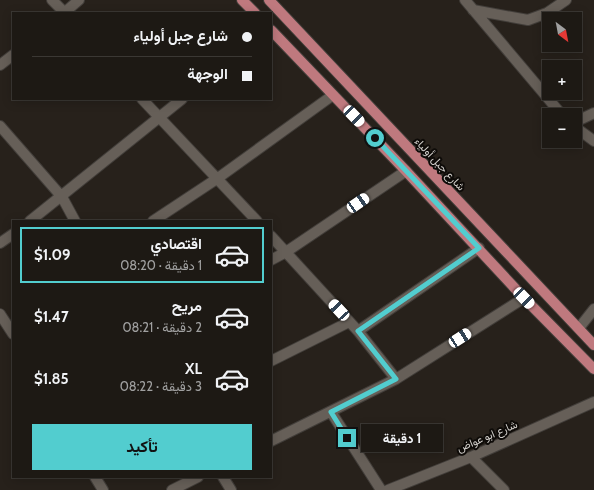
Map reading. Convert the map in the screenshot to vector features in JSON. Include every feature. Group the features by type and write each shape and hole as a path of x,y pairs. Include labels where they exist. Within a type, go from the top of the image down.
{"main road":[{"path":"242,0 253,12"},
{"name":"شارع جبل أولياء","path":"269,0 594,345"},
{"path":"272,31 479,248 524,298 594,369"}],"street":[{"path":"52,0 63,12"},
{"path":"65,12 79,0"},
{"path":"464,0 556,108"},
{"path":"473,10 528,20 547,13 566,0"},
{"path":"0,65 12,55"},
{"path":"154,220 218,178 333,95"},
{"path":"143,100 256,220"},
{"path":"31,220 62,197 181,100"},
{"path":"582,119 594,113"},
{"path":"0,126 62,197 74,220"},
{"path":"582,132 594,141"},
{"path":"272,259 286,252 406,171"},
{"path":"0,243 12,235"},
{"path":"272,237 358,331 396,379"},
{"path":"358,331 479,248"},
{"path":"272,441 396,379 524,298"},
{"path":"579,328 594,309"},
{"path":"6,317 12,332"},
{"path":"272,360 349,322"},
{"name":"شارع ابو عواض","path":"388,490 471,457 594,402"},
{"path":"331,412 381,490"},
{"path":"471,457 504,490"},
{"path":"96,478 103,490"},
{"path":"172,490 196,478"},
{"path":"225,478 231,490"}],"route":[{"path":"347,438 331,412 396,379 358,331 479,248 375,138"}]}
